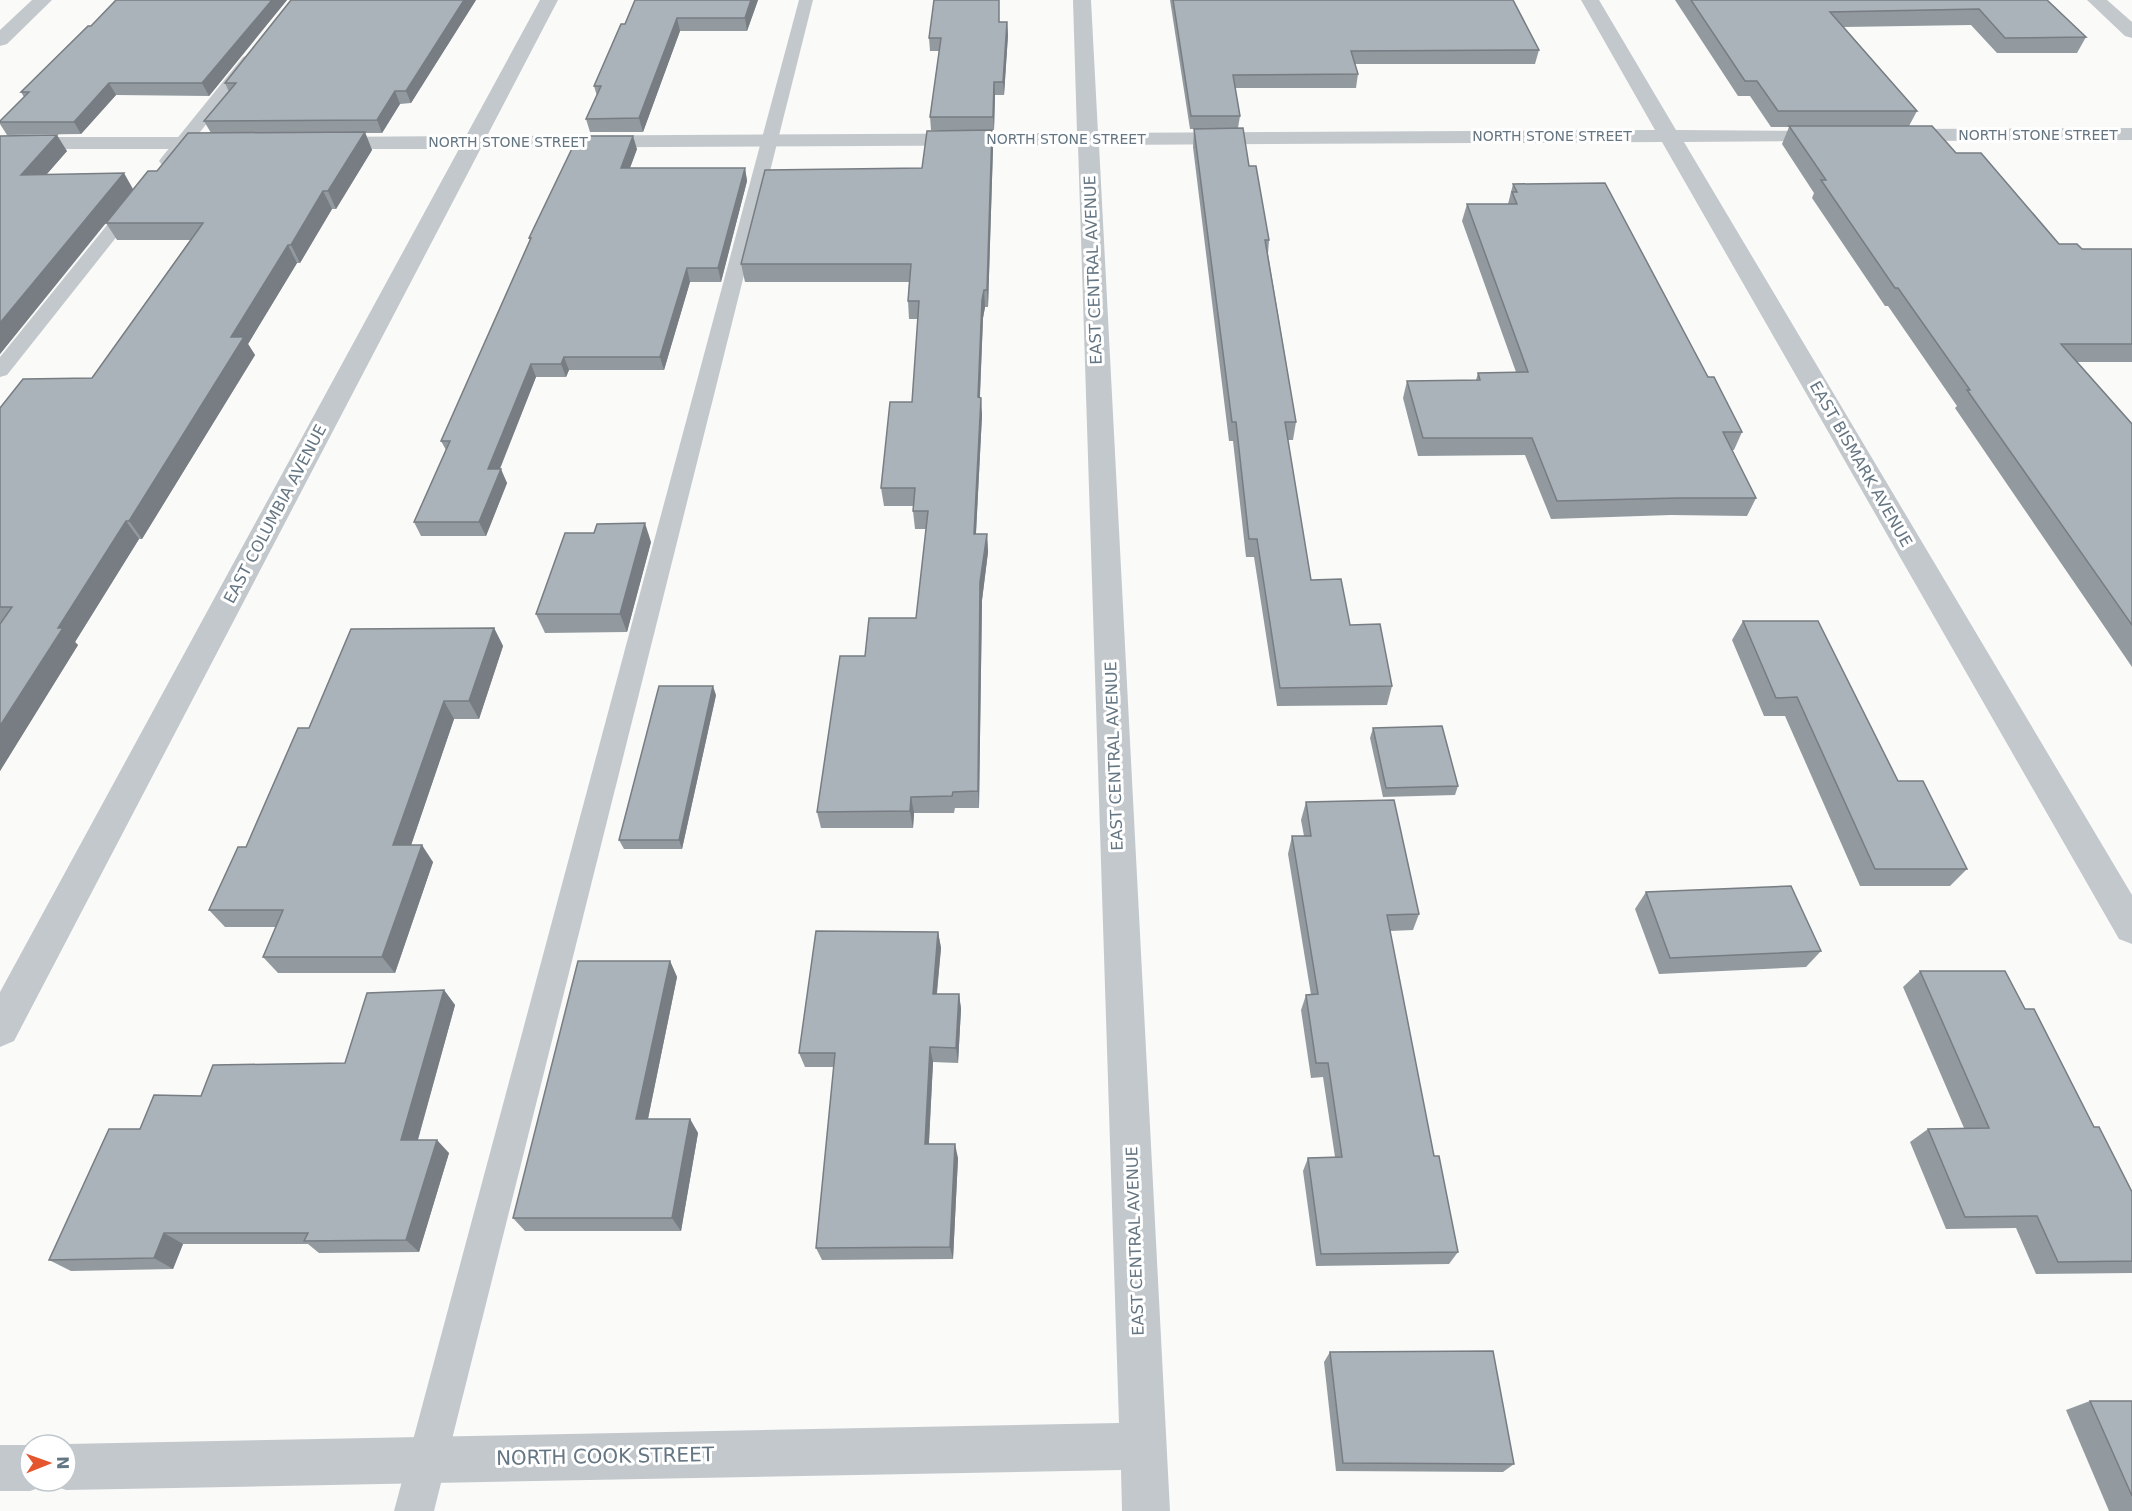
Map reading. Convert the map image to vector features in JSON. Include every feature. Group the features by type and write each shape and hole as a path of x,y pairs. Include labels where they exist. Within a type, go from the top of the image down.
{"street":[{"path":"0,40 43,0"},
{"name":"EAST COLUMBIA AVENUE","path":"0,1029 549,0"},
{"name":"EAST CENTRAL AVENUE","path":"1082,0 1146,1511"},
{"name":"EAST BISMARK AVENUE","path":"1590,0 2132,928"},
{"path":"2096,0 2132,32"},
{"name":"NORTH STONE STREET","path":"1871,135 2132,134"},
{"name":"NORTH STONE STREET","path":"299,143 1847,135"},
{"path":"0,143 240,143"},
{"name":"NORTH COOK STREET","path":"78,1467 1143,1446"},
{"path":"0,1468 18,1468"}],"lane":[{"path":"414,1511 806,0"},
{"path":"160,171 261,45"},
{"path":"0,371 146,189"}],"building":[{"path":"116,0 272,0 202,83 109,83 74,122 0,122 29,92 21,92"},
{"path":"291,0 464,0 406,91 395,91 377,120 204,121 236,83 225,83"},
{"path":"635,0 751,0 745,18 677,18 639,118 586,119 601,86 594,86 621,24 625,24"},
{"path":"934,0 999,0 999,22 1007,22 1003,82 994,82 993,117 930,117 941,38 929,38"},
{"path":"1173,0 1513,0 1539,50 1351,51 1358,74 1233,75 1240,116 1191,116"},
{"path":"1691,0 2047,0 2086,37 2005,38 1979,9 1830,12 1917,111 1778,111 1757,81 1745,81"},
{"path":"1789,126 1932,126 1956,153 1981,153 2059,244 2077,244 2082,249 2132,249 2132,344 2061,344 2132,424 2132,625 1967,390 1970,390 1898,288 1895,288 1821,180 1826,180"},
{"path":"1243,128 1249,166 1256,166 1269,240 1265,240 1296,422 1285,422 1311,580 1341,579 1350,625 1380,624 1392,686 1280,688 1257,539 1249,539 1236,422 1232,422 1194,129"},
{"path":"992,130 987,290 984,290 982,300 978,397 981,398 974,534 987,534 980,582 978,791 953,792 952,796 911,797 910,811 817,812 840,656 865,656 869,618 916,618 928,511 913,511 915,488 881,488 890,402 912,402 919,301 908,301 911,264 741,264 765,170 922,168 927,131"},
{"path":"365,132 328,191 323,191 231,337 244,337 129,521 126,521 58,628 63,628 0,726 0,624 12,607 0,607 0,408 23,379 92,378 203,223 106,223 148,171 157,171 188,133"},
{"path":"57,135 21,175 124,173 0,323 0,136"},
{"path":"578,136 633,136 621,168 745,168 718,268 687,268 660,357 564,357 561,364 531,364 488,469 501,469 479,522 414,522 450,441 441,441 531,238 529,238"},
{"path":"1605,183 1708,377 1714,377 1742,432 1723,432 1756,498 1557,501 1532,438 1423,438 1407,381 1480,380 1478,373 1528,372 1467,204 1517,204 1512,192 1517,192 1513,184"},
{"path":"645,523 620,614 536,614 565,533 594,533 597,524"},
{"path":"1743,621 1818,621 1898,781 1923,781 1967,869 1875,869 1797,697 1776,698"},
{"path":"494,628 469,701 444,701 393,845 422,845 382,957 263,957 283,910 209,910 238,847 246,847 298,728 309,728 351,629"},
{"path":"659,686 713,686 679,840 619,840"},
{"path":"1442,726 1458,786 1386,788 1373,728"},
{"path":"1394,800 1419,914 1387,915 1434,1156 1439,1156 1458,1252 1321,1254 1308,1158 1342,1157 1328,1063 1316,1063 1306,995 1318,994 1292,836 1311,836 1306,802"},
{"path":"1791,886 1821,951 1670,958 1646,892"},
{"path":"816,931 938,932 933,994 959,994 956,1048 930,1047 925,1144 955,1144 950,1247 816,1248 835,1053 799,1053"},
{"path":"578,961 670,961 636,1119 690,1119 672,1218 513,1218"},
{"path":"1920,971 2005,971 2025,1009 2034,1009 2094,1127 2099,1127 2132,1192 2132,1261 2058,1262 2037,1216 1965,1217 1928,1129 1989,1128"},
{"path":"444,990 401,1140 437,1140 406,1240 304,1241 308,1233 164,1233 154,1258 49,1260 109,1129 140,1129 154,1095 201,1096 213,1065 345,1063 367,993"},
{"path":"1493,1351 1514,1464 1343,1463 1330,1352"},
{"path":"2090,1401 2132,1401 2132,1496"}]}
